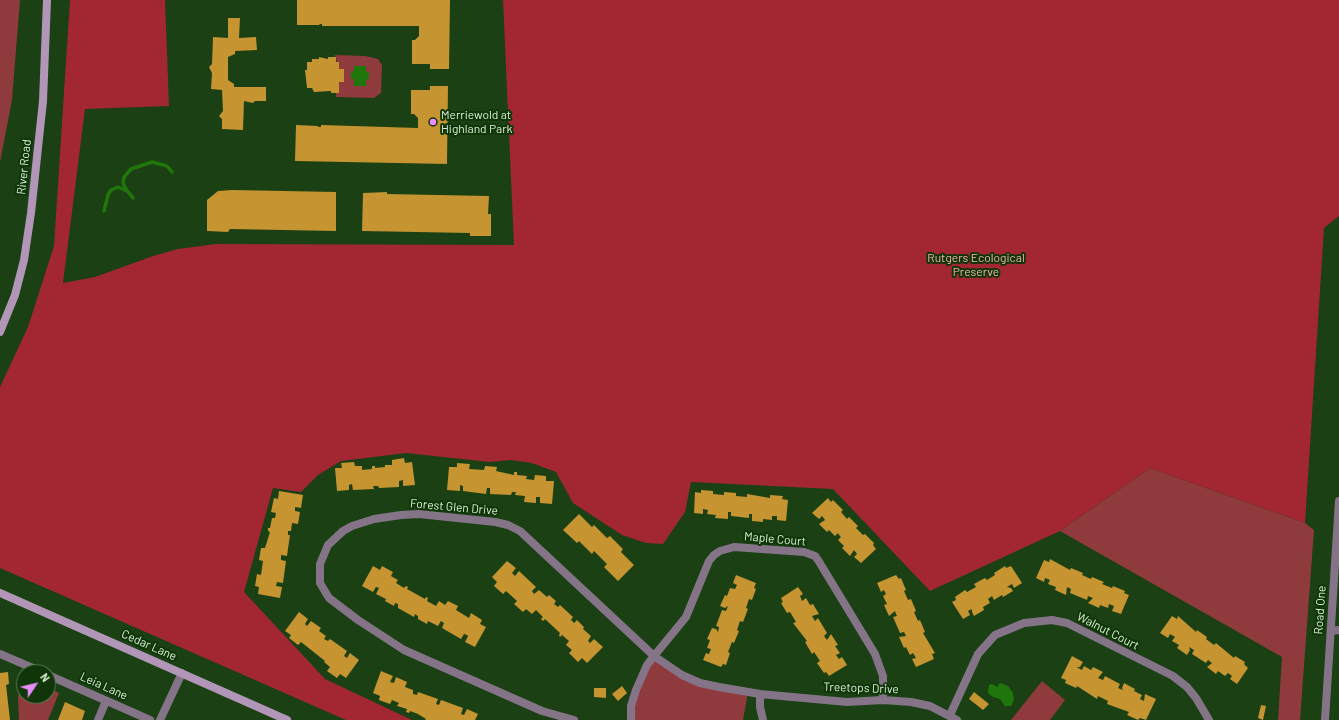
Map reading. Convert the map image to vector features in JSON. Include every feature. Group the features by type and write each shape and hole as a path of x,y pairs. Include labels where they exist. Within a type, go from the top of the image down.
{"street":[{"name":"River Road","path":"0,332 15,295 24,260 31,213 43,100 48,0"},
{"name":"Road One","path":"1325,720 1335,630 1339,501"},
{"name":"Forest Glen Drive","path":"574,720 542,711 404,650 358,620 329,598 320,583 320,564 328,545 342,531 352,526 388,516 419,514 495,522 508,525 521,532 654,656 669,667 700,682 760,694"},
{"name":"Maple Court","path":"654,656 686,617 709,561 714,555 720,551 734,547 804,552 814,556 818,560 876,654 883,676 883,700"},
{"name":"Cedar Lane","path":"0,593 287,720"},
{"name":"Walnut Court","path":"950,715 978,654 995,635 1024,623 1052,620 1067,623 1173,676 1196,698 1210,720"},
{"path":"0,654 23,664"},
{"path":"631,720 631,706 636,690 647,665 654,656"},
{"path":"160,720 182,673"},
{"name":"Leia Lane","path":"56,679 150,720"},
{"path":"760,694 760,707 763,720"},
{"name":"Treetops Drive","path":"760,694 847,702 883,700 911,702 930,706 950,715 957,720"},
{"path":"98,720 106,701"}],"shaded area":[{"path":"0,0 20,0 12,100 0,162"},
{"path":"335,55 365,56 378,59 382,65 381,93 374,98 336,97 336,93 339,93 339,82 344,82 344,69 339,69"},
{"path":"354,66 366,66 366,72 369,72 369,79 366,80 366,86 354,86 354,79 351,79 351,71 354,71"},
{"path":"1150,468 1305,523 1314,530 1300,720 1278,720 1282,657 1060,531"},
{"path":"654,656 682,675 748,692 743,720 631,720 631,706"},
{"path":"1042,681 1065,700 1050,720 1011,720"},
{"path":"1000,683 1008,686 1013,693 1014,700 1011,706 1005,706 1000,699 993,697 988,693 989,685 992,684 997,687"},
{"path":"56,692 59,693 56,700"},
{"path":"18,704 55,704 48,720 19,720"}],"green space":[{"name":"Rutgers Ecological Preserve","path":"70,0 165,0 169,106 85,109 63,283 95,277 153,256 178,249 216,244 514,245 503,0 1339,0 1339,216 1324,228 1305,523 1150,468 1060,531 930,591 833,489 691,482 685,512 663,544 646,543 622,535 573,503 556,472 532,463 510,460 490,462 406,453 341,461 318,475 301,492 273,488 244,592 325,679 412,720 346,720 0,568 0,387 28,327 54,246"}],"building":[{"path":"297,0 450,0 449,69 430,69 430,64 412,64 412,40 415,40 419,36 419,26 322,26 322,24 297,25"},
{"path":"228,18 240,18 239,38 256,37 257,50 235,51 235,54 228,57 228,80 234,84 234,87 266,87 266,101 255,101 253,103 244,101 243,130 222,129 222,119 219,116 223,111 222,90 211,89 212,73 209,67 212,64 213,37 228,38"},
{"path":"319,57 328,59 328,57 336,57 336,62 339,62 339,69 344,69 344,82 339,82 339,93 331,93 331,91 314,92 312,88 307,88 305,70 307,70 307,62 312,62 312,59 319,59"},
{"name":"Merriewold at Highland Park","path":"430,86 448,86 447,164 295,161 296,125 318,127 321,127 321,125 418,128 418,118 414,114 411,114 411,90 430,90"},
{"path":"218,191 336,192 336,231 230,229 228,232 207,231 207,200"},
{"path":"387,192 387,194 489,196 488,214 491,214 491,236 470,236 470,233 362,231 363,193"},
{"path":"404,458 405,463 412,462 415,485 403,486 403,480 399,481 399,487 379,488 378,486 373,486 374,489 353,490 352,484 349,485 349,490 337,491 335,468 342,468 341,463 354,462 355,466 362,466 362,470 372,469 372,466 375,466 375,468 385,467 385,465 392,465 392,460"},
{"path":"457,463 470,464 469,469 484,470 485,466 497,467 496,471 514,475 514,472 517,472 517,475 527,476 526,479 534,480 535,475 546,476 546,481 554,481 552,504 540,503 540,497 536,497 536,503 524,502 525,496 515,495 516,492 512,492 511,495 490,494 490,488 487,488 486,494 463,491 463,486 460,485 460,491 447,490 449,467 457,467"},
{"path":"701,490 713,491 713,494 724,495 724,492 736,493 736,496 747,497 747,494 770,498 770,495 783,496 782,499 788,500 786,521 777,520 777,516 772,516 772,520 763,519 763,522 752,521 752,514 749,514 749,518 731,516 731,512 728,512 728,519 715,518 716,515 707,514 708,510 703,509 703,514 694,513 695,492 701,493"},
{"path":"279,491 303,495 301,508 295,507 295,511 300,512 298,524 292,523 291,531 288,531 288,535 290,535 287,556 281,555 281,560 286,561 283,583 277,582 276,586 282,587 280,598 258,594 259,587 255,586 257,574 261,575 263,561 259,560 261,548 265,548 270,532 268,531 268,528 270,528 272,518 275,518 276,513 271,512 274,498 278,499"},
{"path":"828,498 831,502 833,500 843,510 841,512 847,519 849,517 858,526 856,528 874,543 873,545 876,549 861,563 854,557 857,554 854,550 850,556 842,548 844,546 838,540 841,537 838,533 835,536 829,530 827,532 819,524 825,520 822,516 819,519 812,513"},
{"path":"579,514 592,527 594,525 607,538 610,536 623,549 621,552 634,565 618,581 604,567 607,564 594,551 592,554 579,541 577,543 563,530"},
{"path":"1050,559 1070,570 1071,568 1083,573 1082,575 1091,579 1092,577 1104,582 1102,584 1112,588 1113,586 1125,591 1124,593 1129,595 1121,614 1112,611 1114,606 1109,604 1108,608 1100,605 1099,608 1088,603 1093,598 1088,596 1087,600 1070,593 1071,589 1067,587 1066,595 1055,590 1056,587 1048,584 1050,580 1045,578 1044,582 1036,578 1044,560 1049,562"},
{"path":"507,561 516,568 512,573 515,576 519,571 536,587 532,591 534,594 539,590 547,597 549,595 556,601 554,604 558,607 560,605 573,617 571,620 574,623 577,620 584,627 583,629 591,636 588,641 590,643 594,639 603,647 587,663 582,658 578,662 569,653 572,650 566,645 569,641 562,635 560,637 560,633 545,619 543,621 541,619 543,617 536,610 532,614 526,609 523,612 514,604 517,601 506,591 503,594 494,586 497,582 492,577"},
{"path":"373,566 380,570 382,566 393,572 391,576 398,580 396,583 404,588 406,586 408,587 407,589 425,599 426,597 428,598 427,601 436,606 439,601 445,605 448,601 458,606 456,610 469,618 471,613 482,620 480,624 486,627 475,647 465,642 468,636 467,635 464,634 461,639 442,628 444,623 441,621 438,626 428,621 427,624 418,619 418,616 415,614 414,617 398,608 398,604 395,603 394,606 385,601 386,599 376,594 379,588 376,587 373,592 362,586"},
{"path":"1005,566 1006,568 1011,566 1022,583 1014,588 1012,584 1007,587 1011,588 1013,591 1003,597 1002,595 994,600 992,596 988,599 990,603 983,607 984,610 974,616 972,609 968,611 970,615 963,619 952,602 956,600 955,597 965,590 967,592 976,587 974,584 985,578 987,580 995,575 994,573"},
{"path":"736,575 756,583 754,588 756,589 752,600 749,599 746,608 748,609 743,622 740,621 737,630 739,631 728,652 730,653 726,665 723,664 721,667 703,660 706,653 709,654 711,649 707,648 710,640 707,639 712,628 716,629 718,632 719,627 716,626 722,610 726,611 728,606 725,608 720,606 725,595 727,596 730,588 735,589 737,585 733,583"},
{"path":"896,575 899,579 901,578 908,600 911,599 916,611 914,612 918,621 920,620 925,632 923,633 935,653 932,654 934,659 916,667 912,659 916,658 913,653 910,655 906,647 904,648 899,637 906,636 904,632 900,633 893,617 897,616 895,611 889,616 884,605 887,604 883,596 886,594 884,590 881,592 877,583"},
{"path":"798,587 803,594 800,596 802,601 806,598 810,605 813,604 819,614 812,616 815,621 818,618 827,633 824,636 827,640 831,634 838,645 835,646 840,653 836,655 839,659 842,657 847,665 829,676 826,672 824,673 817,663 820,661 814,652 812,654 805,642 807,641 793,623 796,622 790,612 787,613 781,603 783,602 781,598"},
{"path":"299,612 308,619 305,624 307,626 311,621 321,628 319,631 326,636 324,639 328,641 330,639 347,651 344,656 347,658 350,653 359,660 346,678 340,674 337,678 327,671 330,667 324,662 325,661 301,642 298,645 289,638 291,635 285,631"},
{"path":"1172,616 1177,619 1178,616 1196,632 1197,630 1207,637 1206,639 1214,645 1216,643 1234,658 1235,656 1245,662 1244,664 1248,668 1237,684 1230,679 1232,676 1228,673 1225,676 1218,671 1216,674 1207,667 1212,663 1208,660 1206,663 1192,654 1194,650 1189,647 1190,650 1187,655 1177,648 1179,645 1172,641 1175,637 1170,634 1168,638 1160,633"},
{"path":"1072,656 1083,662 1080,667 1077,667 1080,669 1082,670 1084,666 1091,670 1093,667 1103,672 1098,678 1103,680 1105,676 1120,684 1118,688 1123,690 1122,688 1124,683 1142,695 1140,699 1144,701 1145,694 1156,699 1146,720 1140,718 1138,720 1127,715 1129,712 1107,704 1108,701 1098,696 1097,699 1077,686 1076,688 1065,683 1066,680 1061,678"},
{"path":"381,671 393,676 390,682 394,683 396,677 407,682 405,687 413,690 413,694 417,695 418,692 438,699 436,704 439,705 441,700 463,708 461,714 464,715 467,709 478,714 475,720 425,720 426,719 418,714 410,711 409,713 406,712 407,709 397,706 399,703 392,700 390,704 379,700 380,696 373,693"},
{"path":"8,672 9,684 6,685 10,720 0,720 0,673"},
{"path":"622,686 627,693 618,701 612,694"},
{"path":"594,688 606,688 606,698 594,697"},
{"path":"974,692 989,704 983,710 969,699"},
{"path":"65,702 85,711 82,720 58,720"},
{"path":"1261,705 1266,706 1263,720 1258,718"}],"waterway":[{"path":"133,198 123,183 124,177 131,169 152,162 167,166 172,172"},
{"path":"104,211 108,195 111,190 118,187 127,191"}],"place":[{"name":"Merriewold at Highland Park","path":"433,122"}]}
